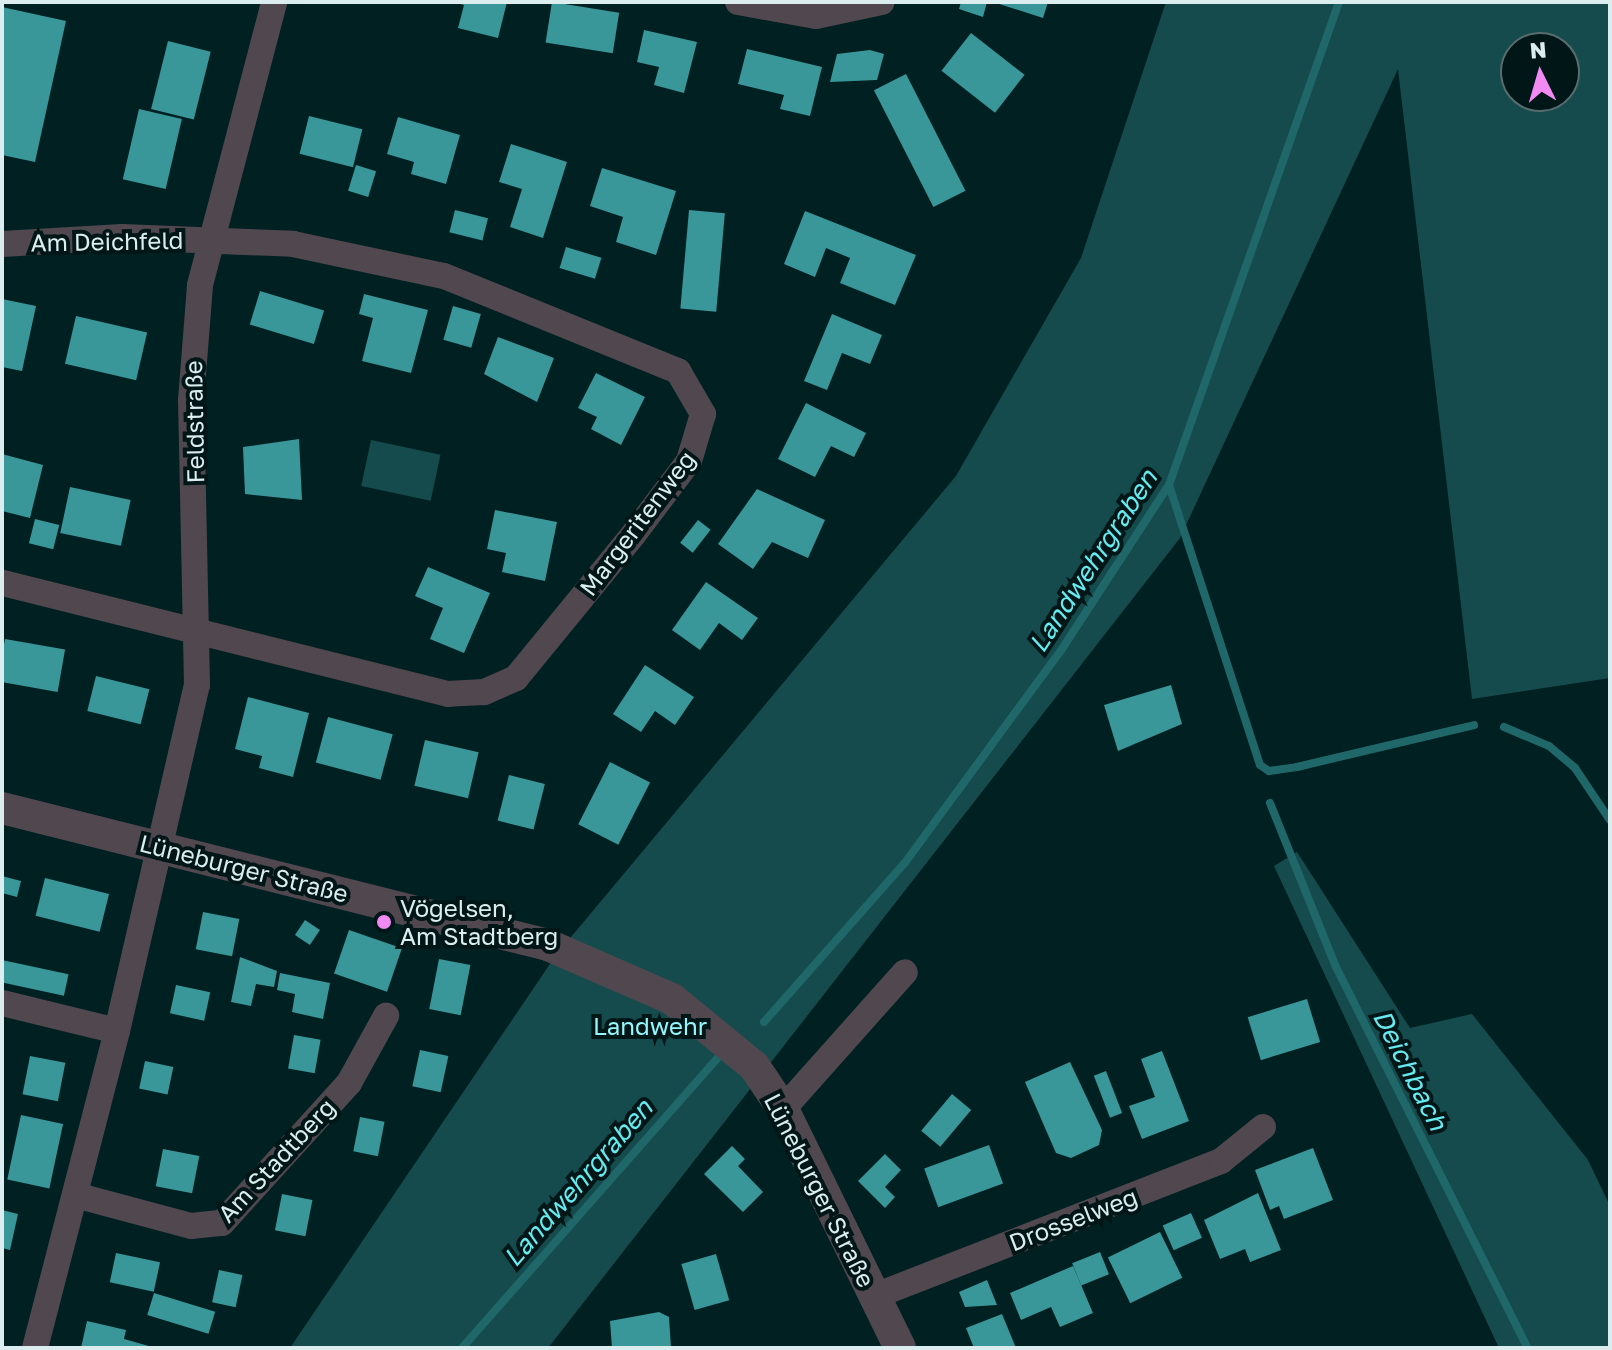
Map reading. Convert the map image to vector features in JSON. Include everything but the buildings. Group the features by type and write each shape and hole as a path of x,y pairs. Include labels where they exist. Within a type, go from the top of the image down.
{"street":[{"name":"Feldstraße","path":"163,848 191,730 199,631 192,357 212,239 274,2"},
{"path":"738,2 816,16 882,2"},
{"name":"Am Deichfeld","path":"2,244 212,239"},
{"name":"Margeritenweg","path":"2,583 448,694 484,692 516,678 689,461 703,414 678,371 500,295 377,260 212,239"},
{"name":"Lüneburger Straße","path":"2,808 548,945 617,972 715,1029 754,1066 783,1109 900,1348"},
{"path":"35,1348 79,1196 163,848"},
{"path":"783,1109 905,972"},
{"path":"2,1003 117,1031"},
{"name":"Am Stadtberg","path":"79,1196 191,1226 222,1223 349,1083 386,1016"},
{"name":"Drosselweg","path":"875,1296 1221,1161 1263,1127"}],"green space":[{"name":"Landwehr","path":"1166,2 1610,2 1610,678 1472,699 1398,69 1180,538 548,1348 290,1348 556,955 956,476 1081,258"},
{"path":"371,440 440,455 431,501 361,486"},
{"path":"1297,852 1410,1028 1472,1014 1588,1160 1610,1206 1610,1348 1499,1348 1274,866"}],"waterway":[{"name":"Landwehrgraben","path":"764,1022 904,864 1060,652 1169,485 1339,2"},
{"name":"Deichbach","path":"1169,485 1260,765 1269,771 1297,767 1474,725"},
{"path":"1504,727 1549,746 1575,768 1610,820"},
{"name":"Deichbach","path":"1270,803 1336,967 1528,1348"},
{"name":"Landwehrgraben","path":"462,1348 723,1052"}],"place":[{"name":"Vögelsen, Am Stadtberg","path":"384,922"}]}
